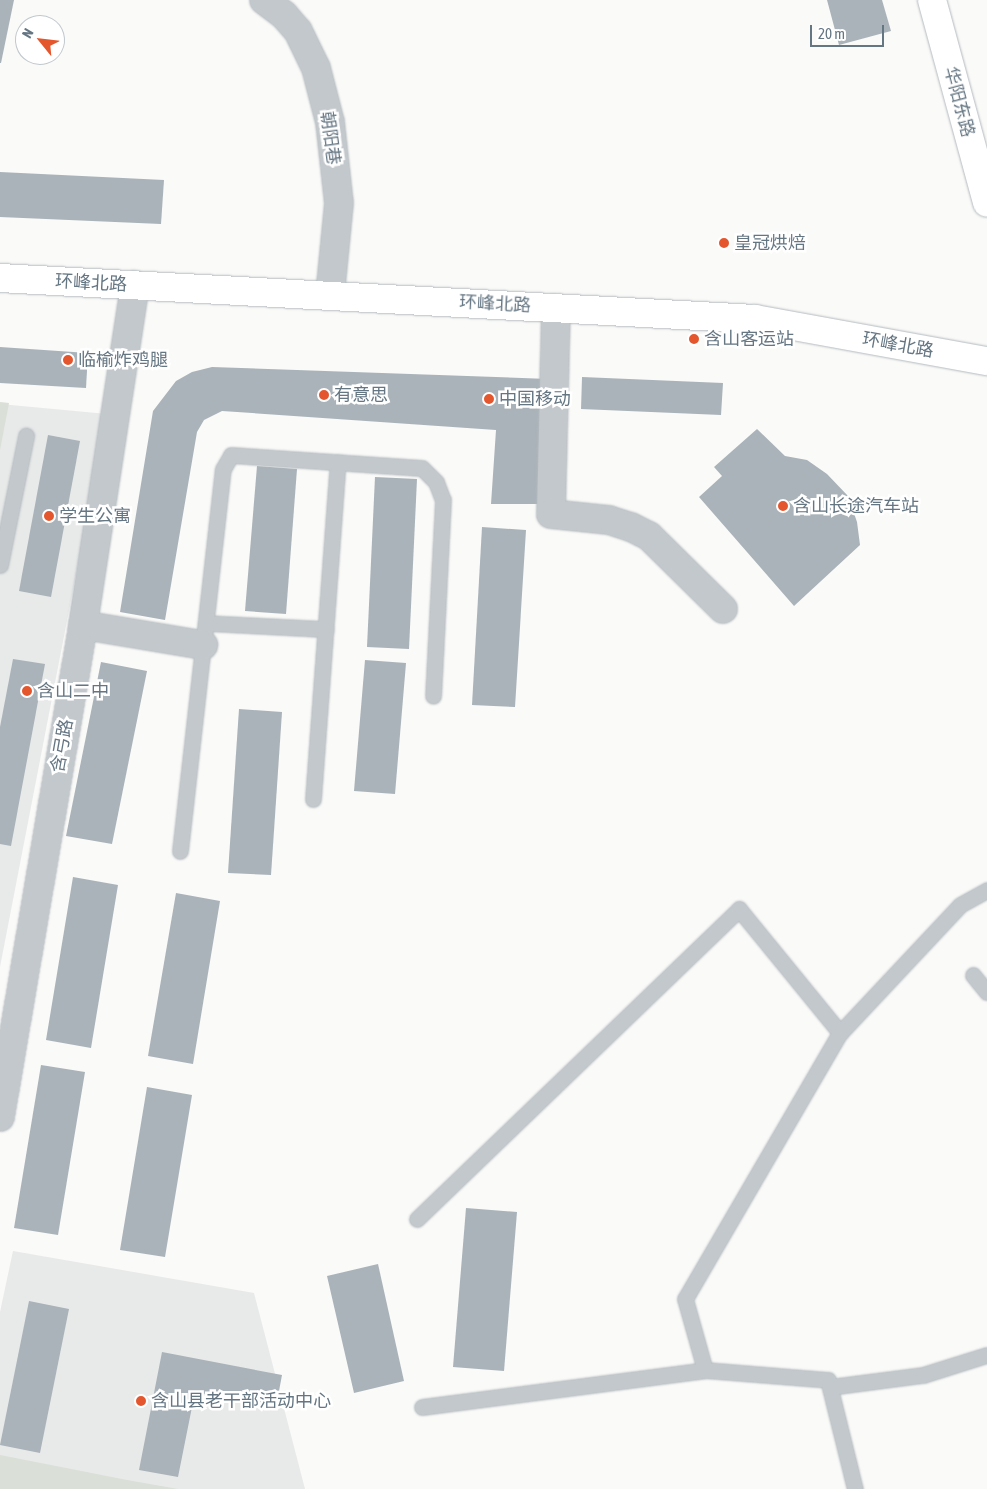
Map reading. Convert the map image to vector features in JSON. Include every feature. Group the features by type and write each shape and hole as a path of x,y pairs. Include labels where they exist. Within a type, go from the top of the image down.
{"main road":[{"name":"华阳东路","path":"932,0 987,203"},
{"name":"环峰北路","path":"0,278 755,319 987,361"}],"street":[{"name":"朝阳巷","path":"264,0 284,15 298,31 316,68 330,122 339,203 330,295"},
{"name":"含弓路","path":"0,1117 82,626 135,285"},
{"path":"556,308 551,514 609,520 631,527 649,536 723,609"},
{"path":"82,626 204,634"}],"lane":[{"path":"0,566 26,436"},
{"path":"180,851 223,469 231,455 422,468 436,482 443,500 433,696"},
{"path":"314,799 338,462"},
{"path":"204,634 326,629"},
{"path":"705,1370 685,1299 840,1033 960,905 987,890"},
{"path":"417,1219 740,909 840,1033"},
{"path":"973,976 987,992"},
{"path":"830,1387 923,1375 987,1355"},
{"path":"422,1408 705,1370 828,1380 855,1489"}],"shaded area":[{"path":"0,402 9,403 0,450"},
{"name":"含山二中","path":"0,404 107,414 0,967"},
{"name":"含山县老干部活动中心","path":"13,1251 254,1293 305,1489 0,1489 0,1312"},
{"path":"0,1455 127,1480 178,1489 0,1489"}],"building":[{"path":"0,0 14,0 1,63 0,63"},
{"path":"827,0 882,0 891,31 839,45"},
{"path":"0,172 164,180 161,224 0,217"},
{"path":"0,347 88,353 86,388 0,383"},
{"path":"212,367 549,379 541,504 491,504 496,430 222,411 204,420 197,432 165,620 120,612 153,411 176,381 192,372"},
{"path":"582,377 723,383 721,415 581,409"},
{"path":"757,429 785,456 807,460 827,474 848,496 857,522 860,545 794,606 699,497 722,476 714,467"},
{"name":"学生公寓","path":"48,435 80,441 51,597 19,591"},
{"path":"257,466 297,469 286,614 245,611"},
{"path":"375,477 417,479 409,649 367,647"},
{"path":"482,527 526,530 515,707 472,705"},
{"path":"13,659 45,664 11,846 0,844 0,727"},
{"path":"365,660 406,663 395,794 354,791"},
{"path":"101,662 147,671 112,844 66,836"},
{"path":"239,709 282,712 271,875 228,873"},
{"path":"73,877 118,885 91,1048 46,1040"},
{"path":"176,893 220,901 193,1064 148,1056"},
{"path":"41,1065 85,1072 58,1235 14,1228"},
{"path":"147,1087 192,1095 165,1257 120,1250"},
{"path":"466,1208 517,1212 504,1371 453,1367"},
{"path":"378,1264 404,1381 354,1393 327,1276"},
{"path":"29,1301 69,1309 40,1453 0,1445"},
{"path":"162,1352 282,1375 276,1407 195,1392 178,1477 139,1470"}],"place":[{"name":"皇冠烘焙","path":"724,243"},
{"name":"含山客运站","path":"694,339"},
{"name":"临榆炸鸡腿","path":"68,360"},
{"name":"有意思","path":"324,395"},
{"name":"中国移动","path":"489,399"},
{"name":"含山长途汽车站","path":"783,506"},
{"name":"学生公寓","path":"49,516"},
{"name":"含山二中","path":"27,691"},
{"name":"含山县老干部活动中心","path":"141,1401"}]}
